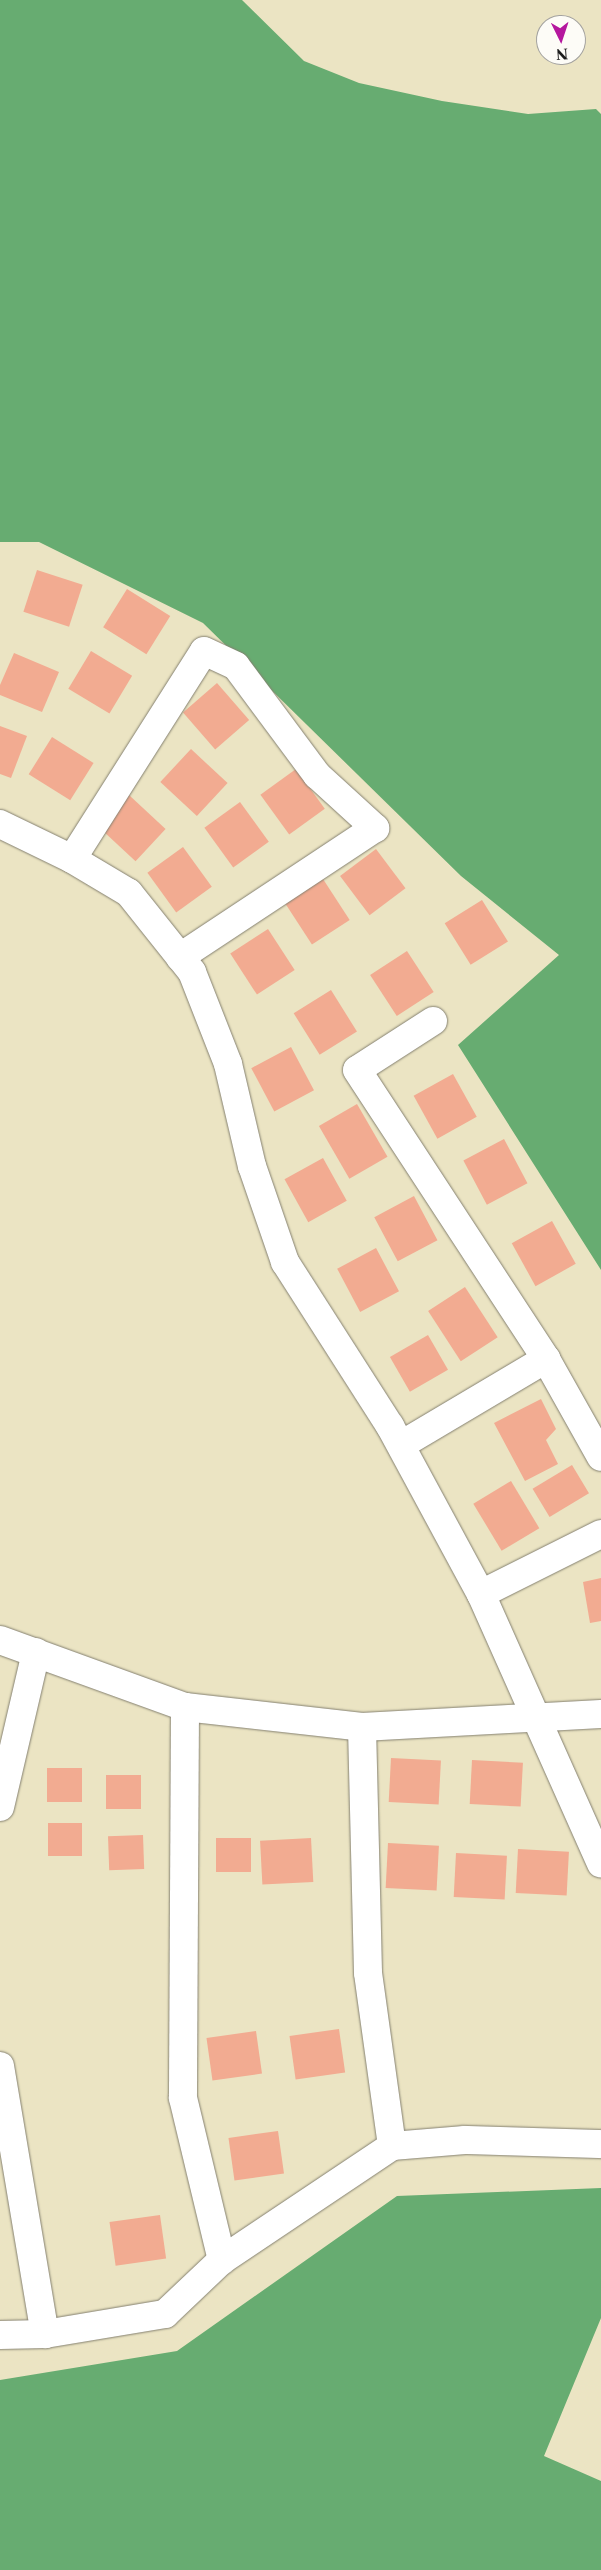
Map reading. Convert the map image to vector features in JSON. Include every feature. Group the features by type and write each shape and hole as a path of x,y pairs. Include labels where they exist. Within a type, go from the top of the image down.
{"street":[{"path":"72,859 204,651 236,666 317,775 375,828 180,957"},
{"path":"0,824 72,859 129,893 192,972 228,1064 252,1166 285,1262 401,1445 481,1594 539,1718 601,1863"},
{"path":"433,1021 357,1070 546,1359 601,1457"},
{"path":"401,1445 546,1359"},
{"path":"481,1594 601,1534"},
{"path":"0,1640 185,1707 362,1727 601,1714"},
{"path":"0,1807 36,1652"},
{"path":"185,1707 182,2098 222,2260"},
{"path":"362,1727 368,1973 392,2146"},
{"path":"0,2066 45,2334"},
{"path":"0,2335 45,2334 165,2314 222,2260 392,2146 465,2140 601,2144"}],"green space":[{"path":"0,0 242,0 304,61 359,83 442,101 528,114 596,109 601,114 601,1270 458,1045 559,955 461,876 203,623 39,542 0,542"},
{"path":"601,2188 601,2318 544,2456 601,2481 601,2570 0,2570 0,2380 177,2351 397,2196"}],"building":[{"path":"37,570 83,585 69,627 23,612"},
{"path":"127,589 170,616 146,654 103,627"},
{"path":"91,651 132,676 109,713 68,689"},
{"path":"14,653 59,672 42,712 0,695 0,685"},
{"path":"217,683 249,720 215,750 183,713"},
{"path":"0,726 27,736 11,778 0,774"},
{"path":"52,737 94,763 70,800 29,774"},
{"path":"191,749 228,783 197,816 160,782"},
{"path":"296,769 325,809 289,835 260,795"},
{"path":"129,795 166,829 136,861 99,827"},
{"path":"240,802 269,842 233,868 204,828"},
{"path":"183,847 212,887 176,913 147,873"},
{"path":"376,849 405,888 370,915 340,876"},
{"path":"323,879 350,920 312,945 285,904"},
{"path":"482,900 508,942 471,965 445,923"},
{"path":"268,929 295,970 257,995 230,954"},
{"path":"407,951 434,992 397,1016 370,975"},
{"path":"331,990 357,1032 320,1055 294,1013"},
{"path":"291,1047 314,1090 274,1111 251,1068"},
{"path":"453,1074 477,1117 437,1139 414,1096"},
{"path":"357,1104 388,1157 349,1179 319,1126"},
{"path":"504,1139 527,1183 487,1205 463,1161"},
{"path":"323,1158 347,1201 308,1222 285,1179"},
{"path":"414,1196 437,1240 398,1261 374,1217"},
{"path":"552,1221 576,1264 536,1286 512,1243"},
{"path":"376,1248 399,1291 360,1312 337,1269"},
{"path":"465,1287 498,1337 461,1361 428,1311"},
{"path":"428,1335 448,1370 410,1392 390,1357"},
{"path":"541,1399 556,1429 546,1440 558,1464 525,1481 494,1423"},
{"path":"572,1465 589,1493 550,1517 533,1489"},
{"path":"511,1481 539,1528 502,1551 473,1504"},
{"path":"601,1578 601,1621 590,1623 583,1582"},
{"path":"391,1758 441,1761 439,1805 389,1802"},
{"path":"472,1760 523,1763 521,1807 470,1804"},
{"path":"47,1768 82,1768 82,1802 47,1802"},
{"path":"106,1775 141,1775 141,1809 106,1809"},
{"path":"48,1823 82,1823 82,1856 48,1856"},
{"path":"143,1835 144,1869 109,1870 108,1836"},
{"path":"216,1838 251,1838 251,1872 216,1872"},
{"path":"311,1838 313,1882 262,1885 260,1841"},
{"path":"388,1843 439,1846 437,1891 386,1888"},
{"path":"518,1849 569,1852 567,1896 516,1893"},
{"path":"456,1853 507,1856 505,1900 454,1897"},
{"path":"339,2029 345,2073 296,2080 289,2036"},
{"path":"256,2031 262,2074 212,2081 206,2038"},
{"path":"278,2131 284,2174 234,2181 228,2138"},
{"path":"160,2215 166,2259 116,2266 109,2222"}]}
